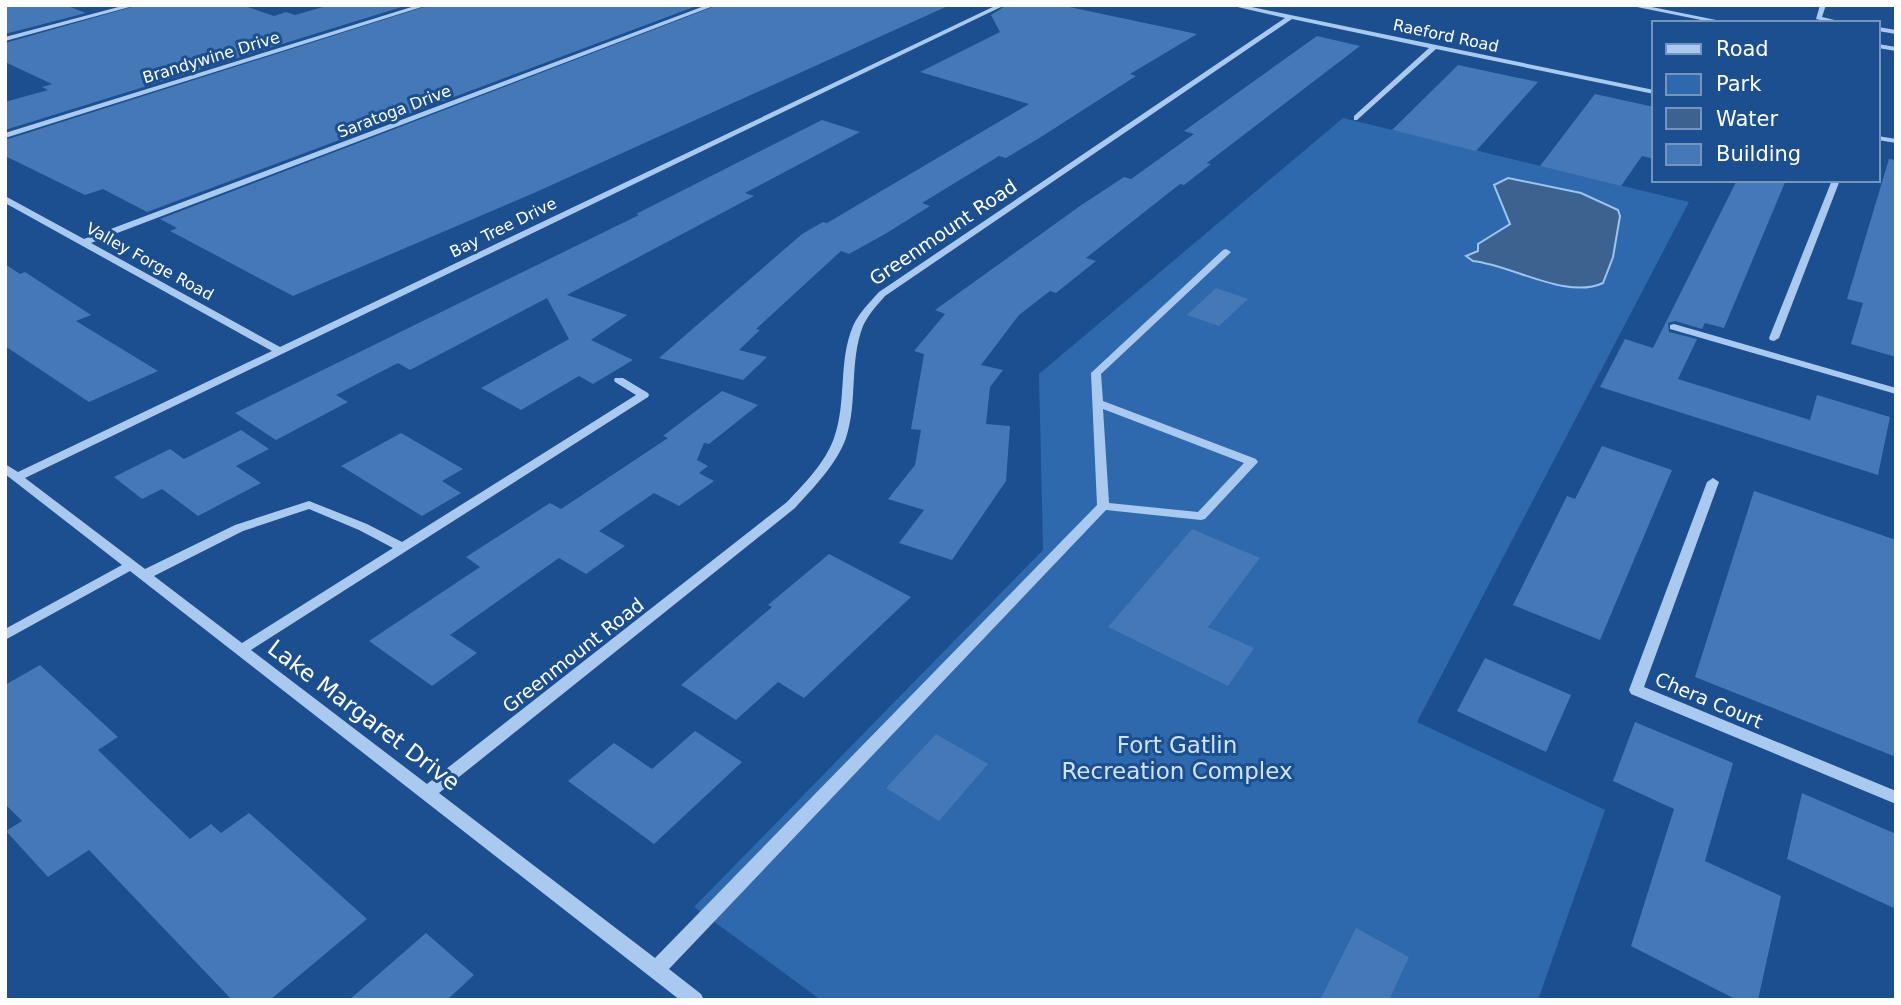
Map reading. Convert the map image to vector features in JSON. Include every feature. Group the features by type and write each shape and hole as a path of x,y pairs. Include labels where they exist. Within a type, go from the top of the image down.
{"street":[{"path":"5,39 134,5"},
{"name":"Brandywine Drive","path":"5,136 425,5"},
{"name":"Saratoga Drive","path":"84,242 713,5"},
{"name":"Bay Tree Drive","path":"11,472 280,351 1002,5"},
{"name":"Raeford Road","path":"1232,5 1652,92"},
{"path":"1630,5 1717,21"},
{"path":"1818,20 1823,5"},
{"name":"Greenmount Road","path":"429,792 791,505 824,468 841,435 856,327 865,309 882,294 1292,18"},
{"path":"1357,118 1434,47"},
{"path":"1774,338 1835,182"},
{"name":"Valley Forge Road","path":"5,199 280,351"},
{"path":"656,970 1103,506 1096,373 1226,252"},
{"path":"1674,327 1896,391"},
{"path":"241,650 644,395 619,380"},
{"path":"1098,403 1252,462 1201,516 1103,506"},
{"name":"Lake Margaret Drive","path":"11,472 136,571 429,792 695,1000"},
{"name":"Chera Court","path":"1713,482 1636,690 1896,798"},
{"path":"5,635 136,571 239,528 309,505 363,527 401,547"}],"green space":[{"name":"Fort Gatlin Recreation Complex","path":"1343,118 1689,202 1417,722 1605,810 1538,1000 821,1000 694,907 1043,550 1039,374"}],"water":[{"path":"1508,178 1581,193 1618,210 1620,216 1613,257 1603,283 1588,287 1556,285 1473,261 1466,256 1478,251 1478,244 1510,224 1494,185"}],"building":[{"path":"5,5 65,5 86,13 5,34"},
{"path":"139,5 242,5 274,16 286,12 295,15 330,5 408,5 5,130 5,102 48,90 42,87 52,84 5,62 5,43"},
{"path":"430,5 699,5 147,212 103,189 85,195 5,156 5,140"},
{"path":"718,5 950,5 534,193 293,296 170,231 177,228 160,219"},
{"path":"1007,5 1060,5 1197,34 1130,74 1136,76 1041,137 1006,158 999,156 922,203 930,206 885,234 849,254 841,251 756,329 760,330 739,350 767,357 743,380 659,358 802,234 823,222 827,223 1029,104 920,72 1000,32 991,15"},
{"path":"1317,36 1360,46 1207,163 1211,164 1184,185 1180,184 1086,258 1096,261 1056,293 1050,291 1019,315 981,365 1003,370 990,387 986,424 1010,426 1006,481 952,560 899,543 924,510 888,499 915,465 921,430 911,429 924,354 914,351 945,314 935,310 1080,206 1124,177 1131,179 1194,134 1184,131"},
{"path":"1458,65 1538,82 1476,151 1392,130"},
{"path":"1595,94 1652,107 1652,158 1642,156 1621,186 1540,166"},
{"path":"822,120 860,132 745,193 754,196 567,295 627,315 591,340 633,360 593,384 579,376 521,410 481,388 569,339 547,298 410,370 398,363 336,395 348,402 276,440 235,413 639,215 636,214"},
{"path":"1889,159 1896,160 1896,357 1851,344 1863,303 1847,299"},
{"path":"1736,182 1785,182 1724,328 1705,323 1702,329 1675,321 1668,323 1669,332 1697,339 1678,379 1810,420 1817,395 1890,417 1878,475 1600,387 1625,339 1653,348"},
{"path":"5,264 20,274 25,272 91,315 76,321 158,371 89,402 5,346"},
{"path":"1216,288 1248,299 1219,326 1187,315"},
{"path":"722,391 758,405 709,444 704,443 697,460 708,466 699,473 714,481 679,506 654,493 599,531 625,546 586,574 559,558 450,635 477,653 432,686 369,641 480,567 466,557 550,503 561,509 668,438 663,436"},
{"path":"241,430 269,449 236,466 261,483 198,516 162,489 142,499 114,477 170,449 184,459"},
{"path":"401,433 463,469 442,481 461,493 422,516 341,466"},
{"path":"1602,446 1672,470 1600,640 1513,605 1567,496 1575,499"},
{"path":"1754,491 1896,540 1896,757 1695,677"},
{"path":"1192,529 1260,558 1208,627 1254,648 1228,686 1108,627"},
{"path":"829,554 911,597 804,698 778,682 736,720 681,685 772,607 768,605"},
{"path":"1485,658 1571,695 1546,752 1457,711"},
{"path":"40,665 118,737 98,750 190,839 211,824 221,833 249,813 367,919 270,1000 232,1000 89,850 48,877 6,831 22,821 5,804 5,685"},
{"path":"1635,722 1733,763 1705,861 1781,896 1758,1000 1737,1000 1631,946 1674,809 1613,781"},
{"path":"695,731 742,762 654,844 568,781 614,743 652,769"},
{"path":"936,734 988,764 939,821 886,788"},
{"path":"1802,793 1896,834 1896,909 1787,859"},
{"path":"1356,928 1409,957 1389,1000 1320,1000"},
{"path":"426,933 474,975 447,1000 349,1000"}]}
